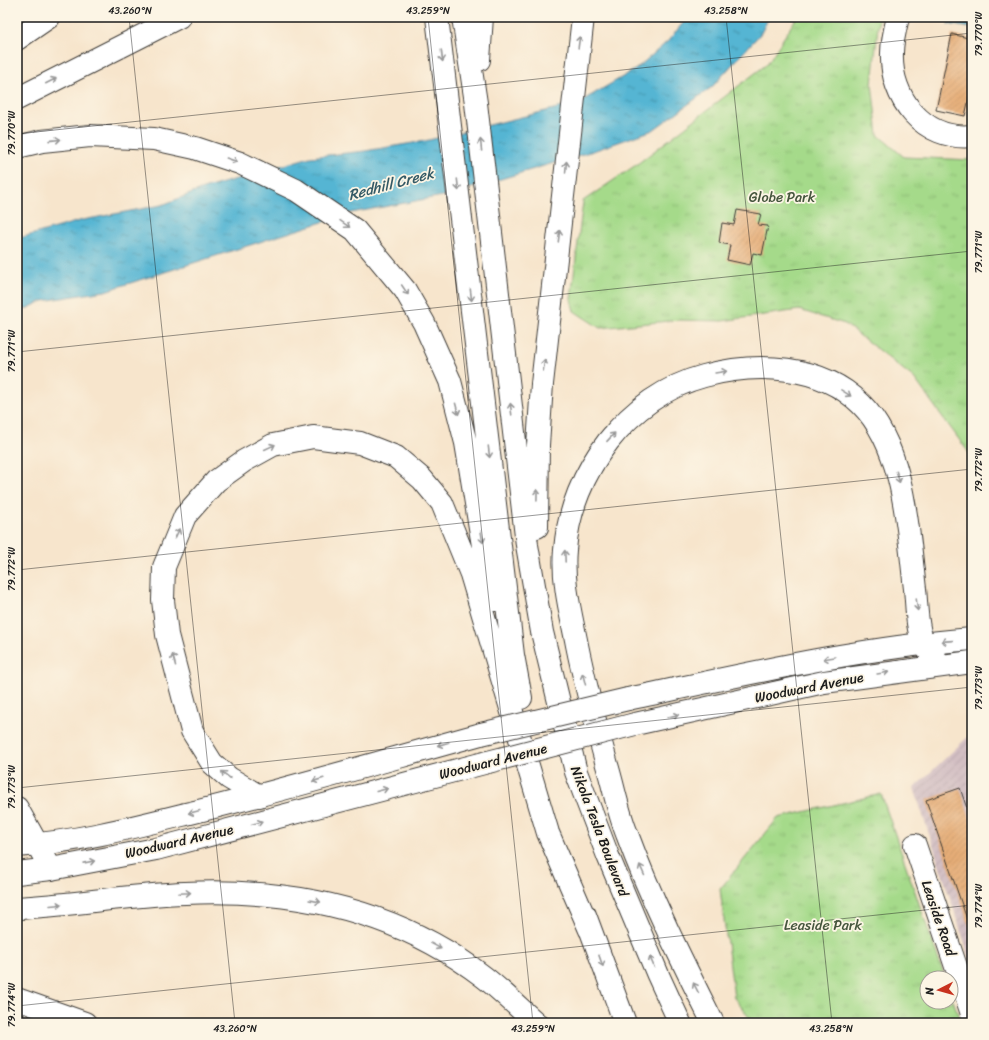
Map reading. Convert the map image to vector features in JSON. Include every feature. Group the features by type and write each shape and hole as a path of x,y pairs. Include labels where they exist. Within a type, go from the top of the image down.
{"main road":[{"path":"17,39 49,17"},
{"path":"17,99 179,17"},
{"path":"438,17 513,655 529,735 590,930"},
{"path":"463,17 476,103 527,545 542,632"},
{"path":"476,103 482,17"},
{"path":"542,632 537,528 538,445 542,384 563,206 576,68 583,17"},
{"path":"898,17 892,54 896,83 904,102 918,118 935,130 955,136 972,136"},
{"path":"17,147 42,141 90,136 154,140 195,148 240,163 296,190 355,230 405,290 424,323 450,381 466,443 487,570 513,655"},
{"path":"713,1023 681,959 626,832 583,677 568,595 565,551 572,514 585,477 604,445 626,420 660,395 690,380 718,372 771,368 809,374 828,382 847,393 861,404 887,440 901,488 923,643 941,665"},
{"path":"259,796 229,778 212,763 192,731 167,635 163,600 164,567 185,516 216,481 244,461 273,445 313,437 360,443 396,457 422,479 442,503 471,574 548,833 590,930 625,1023"},
{"name":"Nikola Tesla Boulevard","path":"542,632 576,772 608,856 680,1023"},
{"name":"Woodward Avenue","path":"28,845 76,840 259,796 481,734 628,699 824,659 923,643 972,639"},
{"name":"Woodward Avenue","path":"17,873 51,869 156,849 635,724 824,682 972,662"},
{"path":"17,808 28,845 51,869"},
{"name":"Leaside Road","path":"915,845 972,1014"},
{"path":"17,908 185,893 216,892 273,895 330,904 394,924 440,948 484,977 536,1023"},
{"path":"17,999 85,1023"}],"shaded area":[{"path":"972,733 972,965 914,788"}],"green space":[{"name":"Globe Park","path":"797,17 879,17 872,84 878,135 904,157 972,160 972,457 914,378 845,324 799,310 722,321 678,320 600,328 574,311 571,299 583,201 636,165 767,64"},
{"name":"Leaside Park","path":"881,794 942,970 919,970 919,1010 957,1010 961,1023 753,1023 734,997 720,889 778,818"}],"water":[{"name":"Redhill Creek","path":"688,17 769,17 761,33 712,87 653,130 590,152 448,195 351,213 105,291 43,301 17,313 17,239 83,220 162,205 203,189 310,157 365,151 425,141 578,103 636,69 668,41"},
{"path":"950,17 972,17 972,28 948,24"}],"building":[{"path":"952,34 972,39 972,85 965,116 936,110"},
{"path":"737,210 761,214 758,225 768,226 762,255 753,253 750,265 727,260 730,245 719,243 722,223 734,225"},
{"path":"960,788 972,823 972,927 970,928 926,800"}]}
